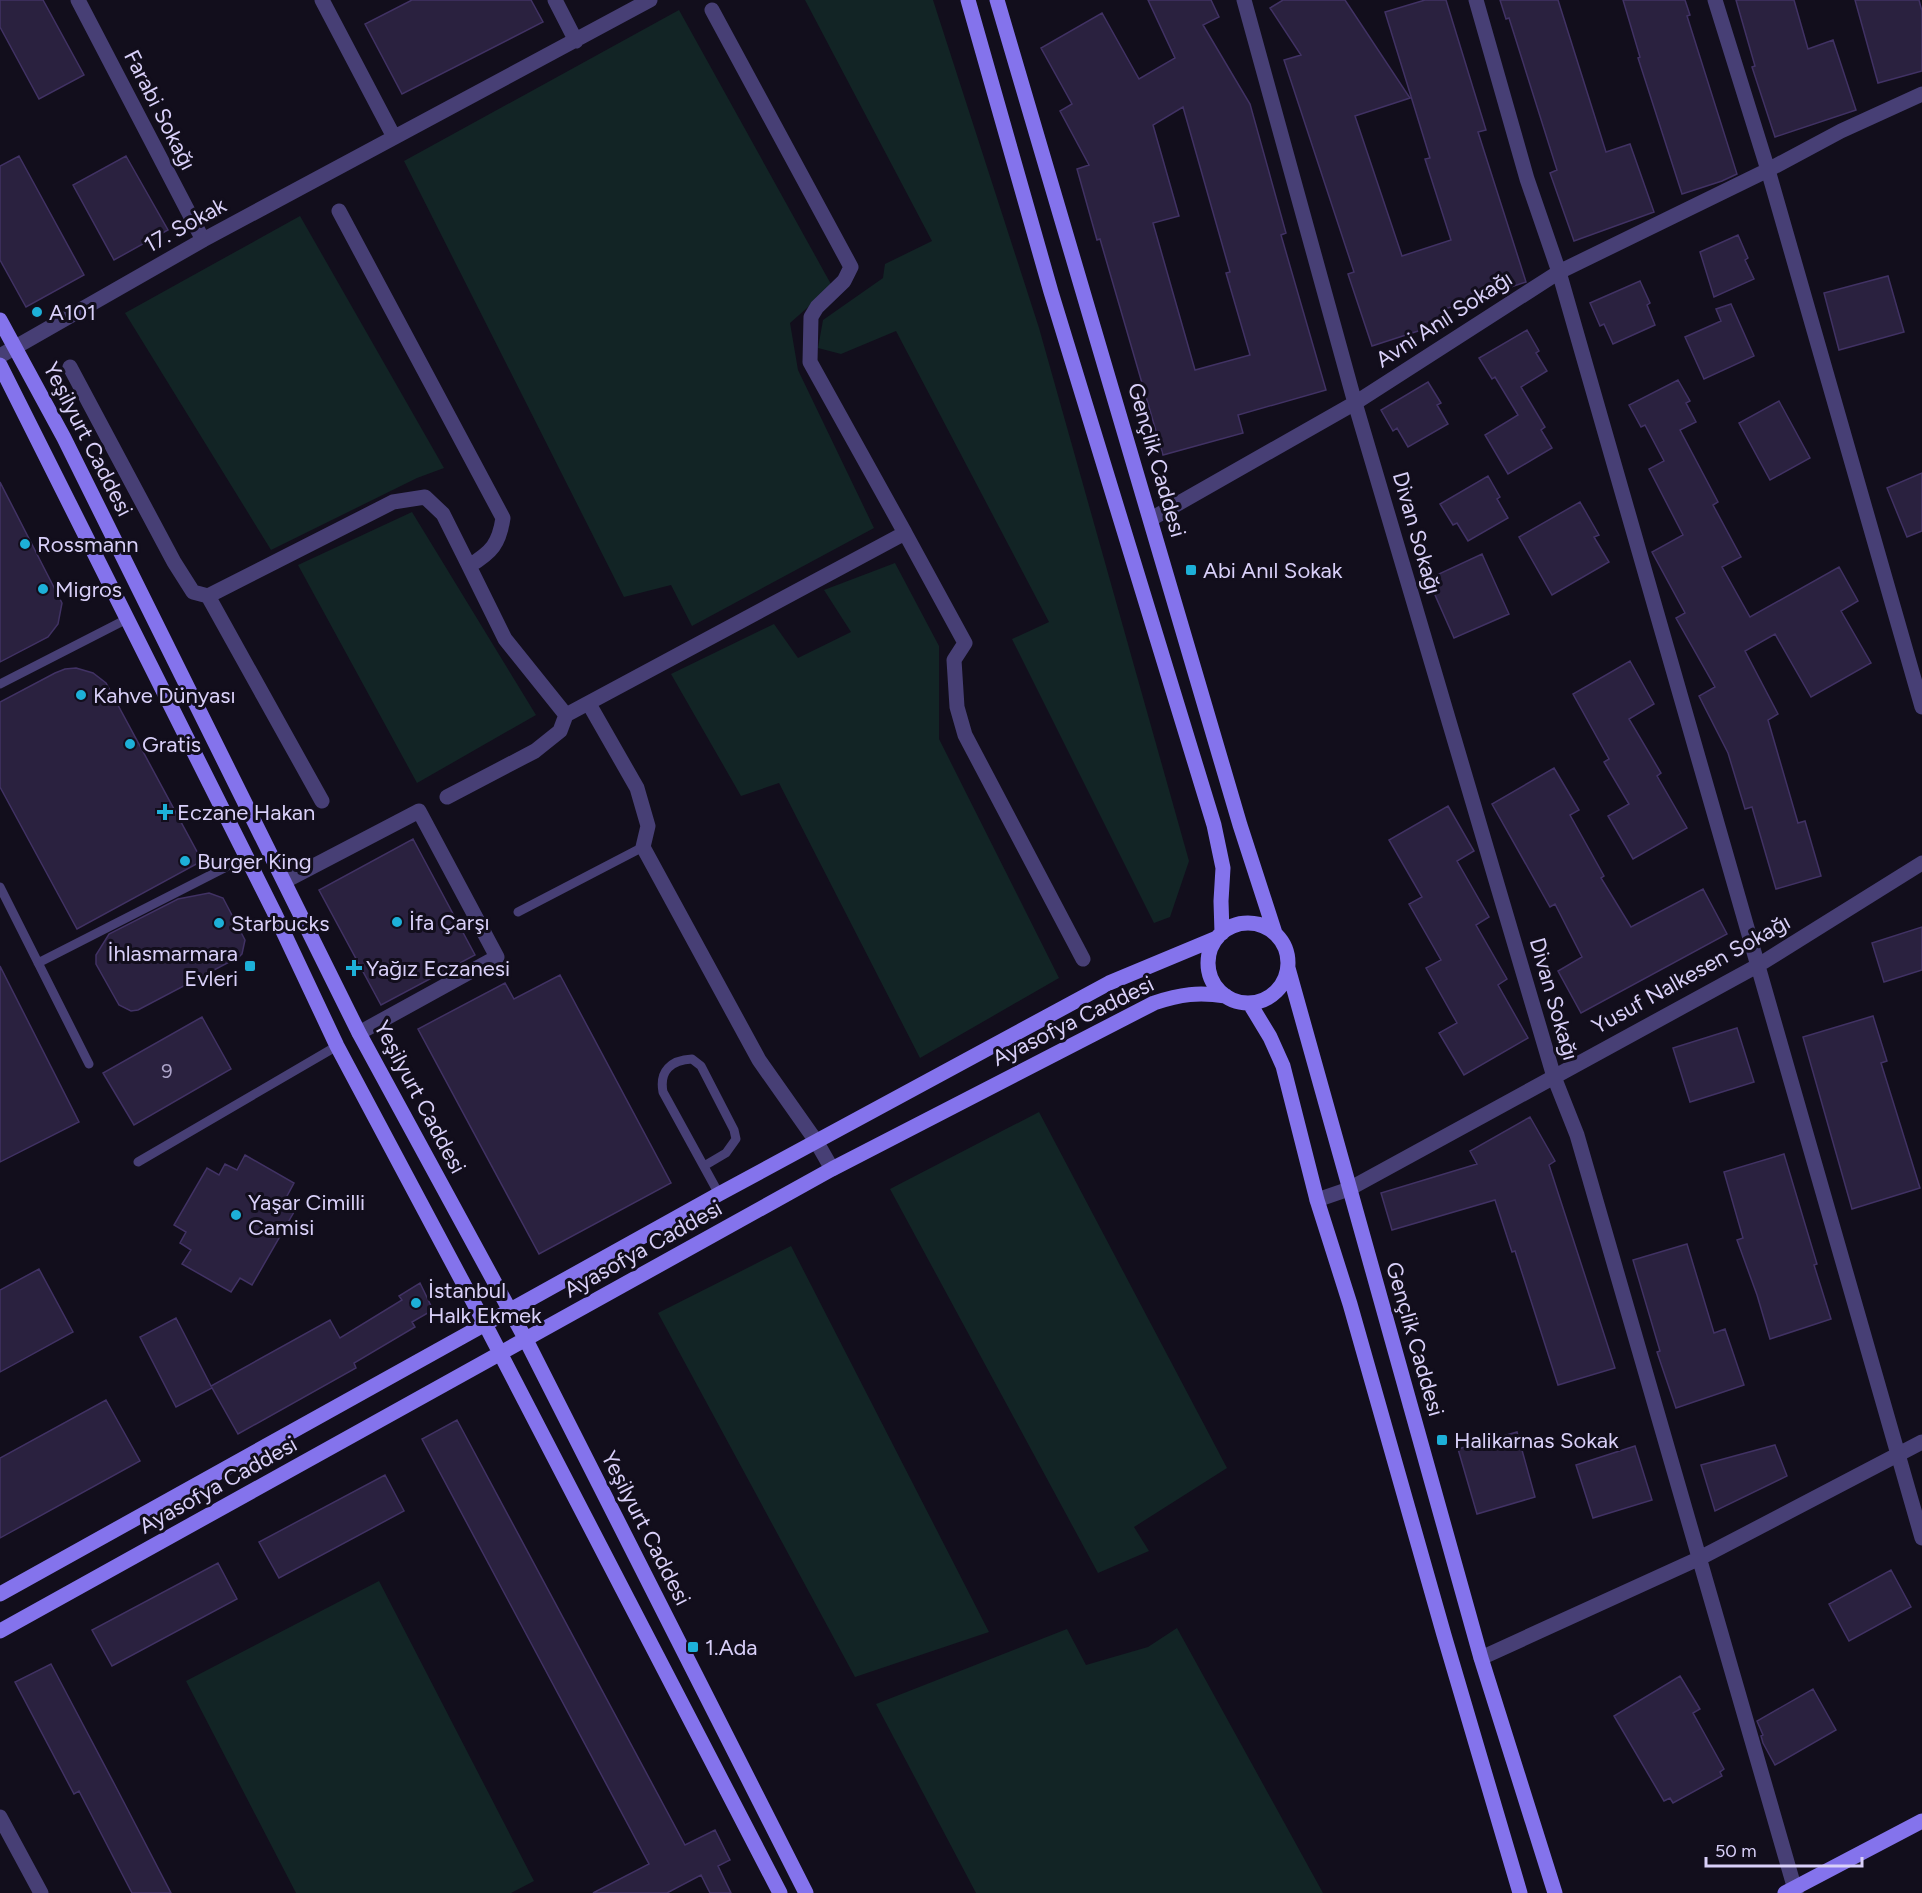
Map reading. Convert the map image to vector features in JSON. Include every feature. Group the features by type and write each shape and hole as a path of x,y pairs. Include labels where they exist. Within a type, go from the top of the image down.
{"main road":[{"path":"968,0 1051,292 1214,825 1223,868 1220,936"},
{"name":"Gençlik Caddesi","path":"997,0 1237,814 1275,933"},
{"name":"Yeşilyurt Caddesi","path":"0,320 69,448 359,1033 526,1340 806,1893"},
{"name":"Yeşilyurt Caddesi","path":"0,366 274,912 337,1046 485,1324 780,1893"},
{"path":"1251,923 1264,926 1275,933 1283,943 1288,956 1288,968 1284,981 1275,992 1264,1000 1250,1004 1226,996 1216,987 1210,975 1208,962 1211,950 1220,936 1239,924 1251,923"},
{"name":"Ayasofya Caddesi","path":"0,1594 816,1141 1109,983 1220,936"},
{"name":"Gençlik Caddesi","path":"1288,968 1481,1658 1555,1893"},
{"name":"Ayasofya Caddesi","path":"0,1631 832,1169 1154,1003 1203,992 1226,996"},
{"path":"1250,1004 1270,1037 1283,1066 1317,1200 1350,1304 1520,1893"},
{"path":"337,1046 359,1033"},
{"path":"730,1800 752,1789"},
{"path":"1792,1891 1922,1821"},
{"path":"768,1871 788,1860"}],"street":[{"name":"Farabi Sokağı","path":"78,0 203,240"},
{"path":"322,0 394,137"},
{"path":"555,0 576,40"},
{"name":"17. Sokak","path":"0,356 203,240 650,0"},
{"name":"Divan Sokağı","path":"1244,0 1355,403 1554,1077 1577,1135 1700,1558 1792,1891"},
{"path":"1476,0 1527,179 1559,272 1922,1538"},
{"path":"1715,0 1768,170 1922,707"},
{"path":"712,10 851,267 844,281 817,307 811,316 810,362 965,643 954,660 957,707 966,735 1083,959"},
{"name":"Avni Anıl Sokağı","path":"1151,519 1355,403 1559,272 1768,170 1851,126 1922,94"},
{"path":"339,212 503,518 501,536 488,554 469,566"},
{"path":"70,367 174,562 193,592 208,596 393,502 425,497 443,514 505,639 566,715"},
{"path":"447,797 535,752 560,731 566,715 905,533"},
{"path":"208,596 322,801"},
{"path":"589,704 637,788 648,826 643,847 759,1060 816,1141 832,1169"},
{"path":"285,881 419,811 497,957 359,1033"},
{"name":"Yusuf Nalkesen Sokağı","path":"1317,1200 1349,1189 1757,966 1922,863"},
{"path":"1481,1658 1700,1558 1922,1442"},
{"path":"0,1817 41,1893"}],"lane":[{"path":"0,684 127,619"},
{"path":"518,912 643,847"},
{"path":"38,963 246,857"},
{"path":"0,887 89,1064"},
{"path":"138,1162 337,1046"},
{"path":"704,1166 726,1153 736,1140 734,1130 701,1066 692,1059 684,1059 672,1064 664,1073 661,1082 663,1092 719,1194"}],"shaded area":[{"path":"805,0 933,0 1039,328 1189,861 1170,917 1154,923 1012,639 1049,622 896,331 841,354 818,348 823,320 883,278 885,264 932,241"},
{"path":"679,10 832,286 790,323 798,370 874,528 692,626 671,585 624,597 404,161"},
{"path":"300,216 444,468 417,478 271,550 125,313"},
{"path":"412,512 536,715 417,783 298,565"},
{"path":"895,563 939,646 939,739 1059,978 920,1058 779,783 741,796 671,674 774,624 798,658 851,632 824,590"},
{"path":"1039,1112 1227,1468 1134,1527 1149,1551 1098,1573 890,1189"},
{"path":"791,1246 989,1632 855,1677 658,1313"},
{"path":"379,1581 534,1881 511,1893 296,1893 186,1681"},
{"path":"1177,1628 1323,1893 976,1893 876,1704 1067,1629 1086,1665 1148,1647"}],"building":[{"path":"0,0 43,0 84,75 39,99 0,27"},
{"path":"412,0 531,0 543,22 402,94 365,24"},
{"path":"1148,0 1211,0 1219,17 1203,25 1250,104 1286,233 1281,235 1326,390 1238,415 1243,433 1163,455 1100,239 1097,240 1077,169 1089,165 1060,111 1072,104 1041,48 1102,13 1139,79 1175,58","holes":["1183,107 1230,272 1226,273 1250,355 1195,370 1153,223 1179,216 1153,125"]},
{"path":"1283,0 1345,0 1410,98 1355,116 1402,256 1451,240 1425,159 1430,158 1385,12 1425,0 1446,0 1486,130 1478,132 1526,282 1445,309 1449,321 1372,346 1348,274 1354,272 1284,60 1301,55 1270,8"},
{"path":"1500,0 1558,0 1606,152 1630,144 1654,212 1574,241 1550,173 1557,170 1509,18 1506,19"},
{"path":"1623,0 1685,0 1690,15 1687,16 1737,174 1682,194 1638,58 1640,57"},
{"path":"1736,0 1794,0 1808,49 1833,40 1856,110 1775,137 1752,67 1755,66"},
{"path":"1855,0 1919,0 1922,11 1922,71 1878,83"},
{"path":"19,156 84,275 26,307 0,260 0,166"},
{"path":"126,156 168,230 114,260 73,185"},
{"path":"1738,235 1748,258 1745,260 1754,279 1714,297 1700,252"},
{"path":"1888,276 1904,332 1839,350 1824,293"},
{"path":"1640,281 1650,303 1647,305 1655,325 1613,344 1604,324 1600,326 1590,303"},
{"path":"1731,304 1754,356 1704,379 1685,337 1721,321 1716,309"},
{"path":"1527,330 1539,351 1536,353 1547,371 1521,387 1545,427 1541,430 1552,448 1508,474 1485,435 1518,415 1495,377 1492,379 1479,358"},
{"path":"1678,380 1690,401 1686,403 1696,422 1680,430 1718,502 1713,505 1741,557 1722,567 1750,617 1839,567 1858,601 1841,611 1871,663 1811,697 1775,634 1745,651 1778,714 1768,720 1798,823 1805,821 1821,876 1776,889 1752,807 1745,809 1728,753 1699,696 1715,687 1676,618 1685,613 1652,552 1683,535 1649,469 1664,461 1645,425 1641,427 1629,405"},
{"path":"1428,382 1441,403 1437,405 1448,424 1408,447 1397,428 1393,431 1381,410"},
{"path":"1779,401 1810,458 1770,480 1739,423"},
{"path":"1922,473 1922,531 1907,537 1887,488"},
{"path":"1488,476 1500,497 1497,499 1508,518 1468,541 1457,523 1453,525 1440,504"},
{"path":"0,482 62,603 58,624 48,637 0,662"},
{"path":"1580,502 1599,535 1594,537 1609,562 1552,595 1519,537"},
{"path":"1482,554 1509,614 1454,638 1428,579"},
{"path":"1630,661 1654,704 1629,719 1661,773 1657,776 1687,828 1633,859 1608,816 1629,804 1604,762 1609,759 1573,694"},
{"path":"76,668 93,673 106,683 202,861 77,929 0,787 0,702 55,673"},
{"path":"1554,768 1579,810 1570,815 1604,876 1601,878 1631,927 1703,889 1727,934 1581,1013 1558,971 1582,957 1555,904 1550,907 1492,804"},
{"path":"1448,806 1474,851 1457,861 1489,917 1476,925 1507,979 1498,985 1528,1038 1464,1075 1439,1033 1457,1023 1426,968 1441,960 1409,904 1422,897 1389,840"},
{"name":"İfa Çarşı","path":"413,839 475,955 381,1005 319,890"},
{"path":"209,893 223,898 245,940 242,954 138,1010 131,1011 119,1005 96,964 96,955 109,934 178,899"},
{"path":"1922,927 1922,970 1884,982 1872,943"},
{"path":"0,966 79,1122 0,1162"},
{"path":"560,975 671,1183 539,1254 418,1029 505,983 514,999"},
{"path":"1873,1016 1887,1061 1881,1063 1920,1188 1852,1209 1803,1037"},
{"path":"202,1017 231,1069 134,1125 103,1073"},
{"path":"1737,1028 1754,1082 1690,1102 1673,1048"},
{"path":"1530,1117 1555,1161 1549,1165 1615,1368 1558,1385 1515,1251 1512,1252 1495,1200 1392,1230 1381,1193 1477,1164 1470,1151"},
{"path":"1784,1154 1831,1319 1770,1339 1737,1240 1743,1238 1724,1172"},
{"name":"Yaşar Cimilli Camisi","path":"245,1155 294,1183 286,1198 298,1205 252,1285 240,1278 231,1292 182,1264 191,1250 180,1243 186,1232 174,1225 207,1168 219,1175 225,1164 237,1170"},
{"path":"1687,1244 1714,1333 1725,1329 1744,1385 1676,1408 1657,1352 1660,1351 1633,1260"},
{"path":"39,1269 73,1332 0,1372 0,1290"},
{"path":"420,1283 433,1310 412,1322 415,1327 354,1363 356,1368 238,1434 211,1386 330,1320 340,1338 402,1300 399,1296"},
{"path":"176,1318 212,1388 176,1407 140,1337"},
{"path":"106,1400 140,1461 0,1538 0,1458"},
{"path":"457,1420 685,1845 715,1830 730,1860 718,1866 731,1893 710,1893 701,1875 667,1893 593,1893 649,1864 422,1439"},
{"path":"1517,1432 1535,1497 1477,1514 1458,1449"},
{"path":"1775,1445 1787,1476 1715,1511 1701,1465"},
{"path":"1635,1446 1652,1500 1593,1518 1576,1465"},
{"path":"385,1475 404,1511 279,1578 259,1542"},
{"path":"218,1563 237,1599 112,1666 92,1630"},
{"path":"1891,1570 1911,1607 1849,1641 1829,1604"},
{"path":"51,1664 171,1893 132,1893 79,1791 74,1794 15,1682"},
{"path":"1680,1676 1700,1709 1693,1713 1724,1769 1720,1772 1722,1776 1673,1803 1670,1798 1664,1801 1614,1716"},
{"path":"1813,1689 1836,1730 1775,1765 1763,1743 1761,1736 1763,1735 1757,1721"}],"place":[{"name":"A101","path":"37,312"},
{"name":"Rossmann","path":"25,544"},
{"name":"Abi Anıl Sokak","path":"1191,570"},
{"name":"Migros","path":"43,589"},
{"name":"Kahve Dünyası","path":"81,695"},
{"name":"Gratis","path":"130,744"},
{"name":"Eczane Hakan","path":"165,812"},
{"name":"Burger King","path":"185,861"},
{"name":"İfa Çarşı","path":"397,922"},
{"name":"Starbucks","path":"219,923"},
{"name":"İhlasmarmara Evleri","path":"250,966"},
{"name":"Yağız Eczanesi","path":"354,968"},
{"name":"Yaşar Cimilli Camisi","path":"236,1215"},
{"name":"İstanbul Halk Ekmek","path":"416,1303"},
{"name":"Halikarnas Sokak","path":"1442,1440"},
{"name":"1.Ada","path":"693,1647"}]}
